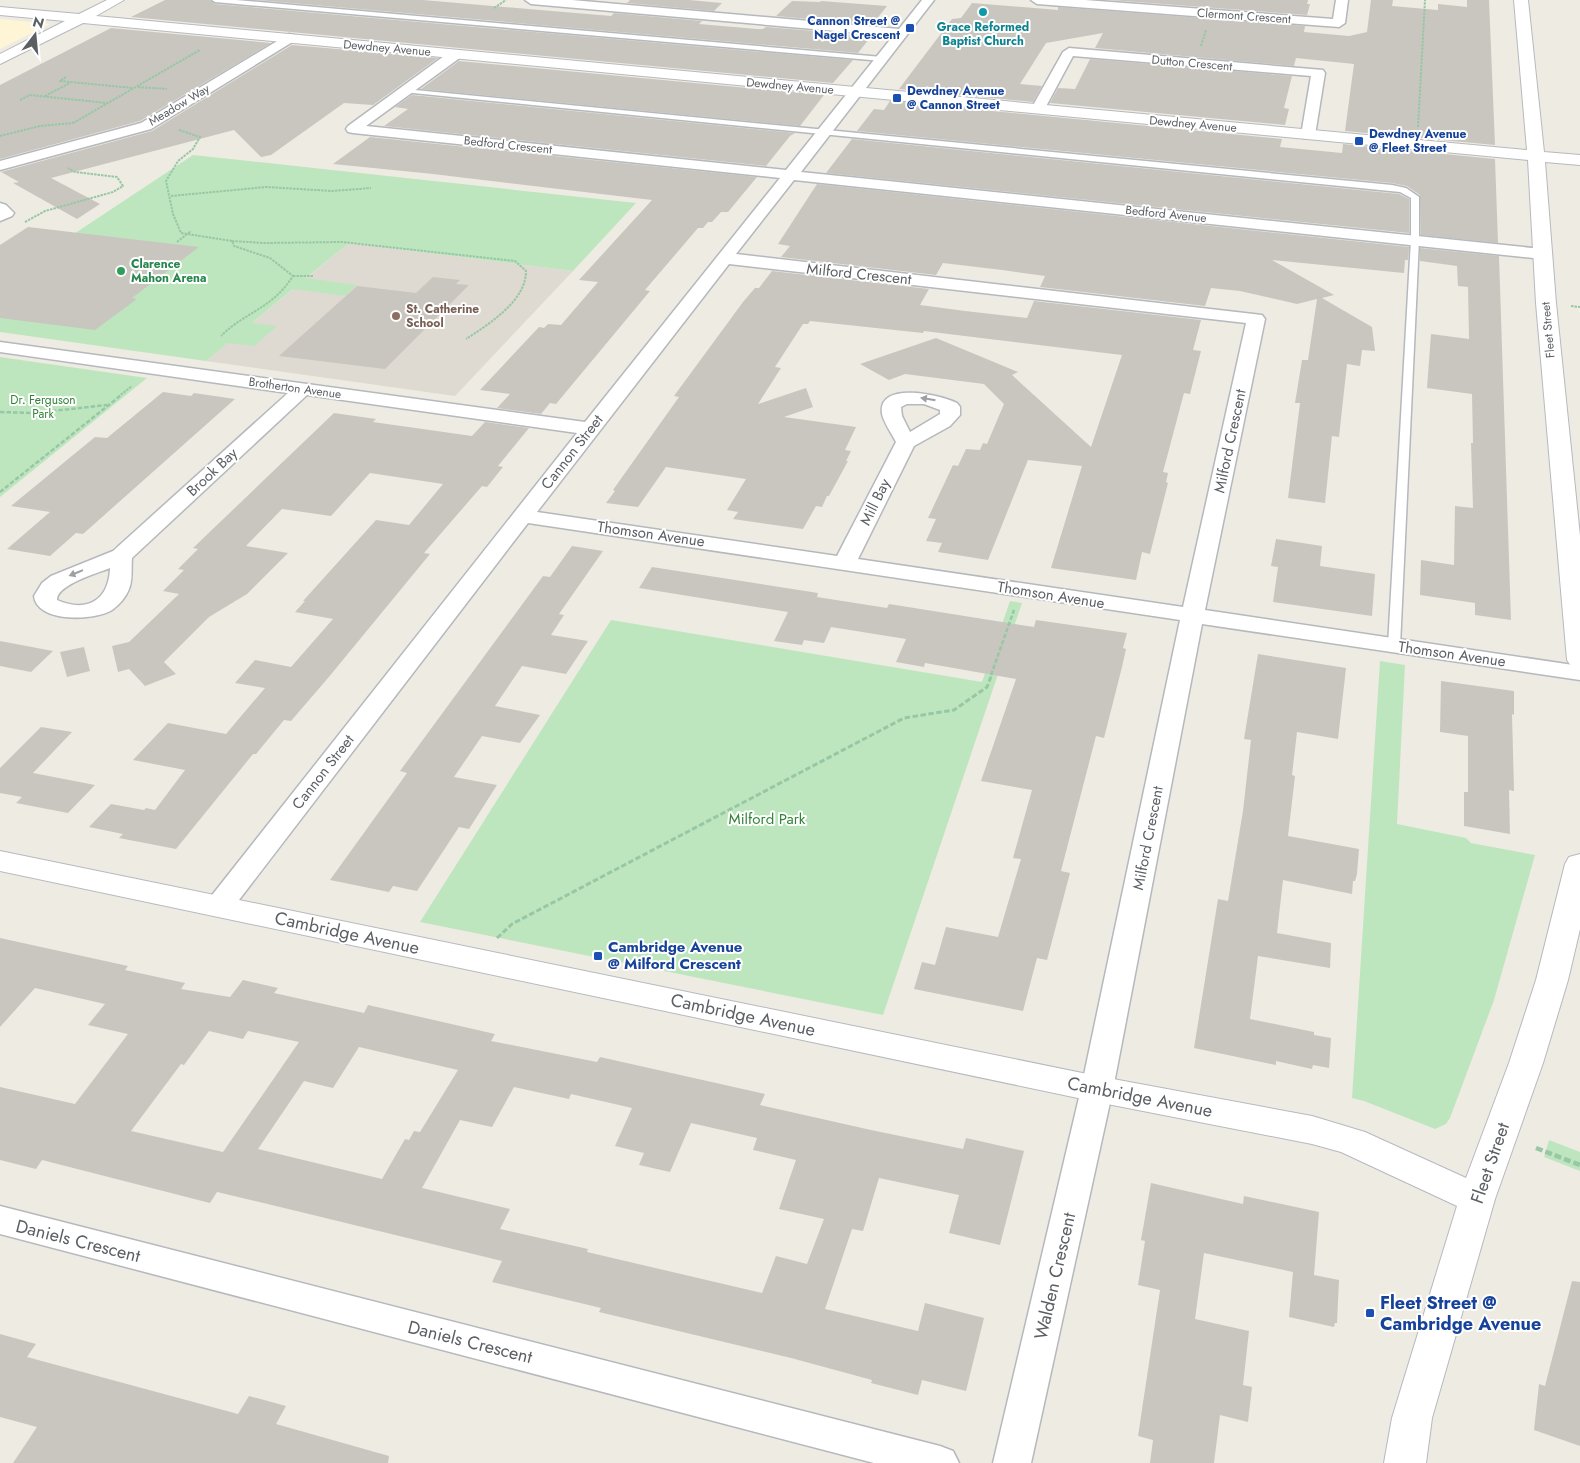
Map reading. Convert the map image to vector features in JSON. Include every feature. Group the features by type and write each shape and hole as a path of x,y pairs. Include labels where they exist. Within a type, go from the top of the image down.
{"street":[{"path":"0,60 117,0"},
{"path":"531,0 590,2 903,33"},
{"name":"Cannon Street","path":"219,906 590,429 928,0"},
{"name":"Clermont Crescent","path":"1036,0 1339,23 1342,0"},
{"name":"Fleet Street","path":"1521,0 1536,156 1542,254 1580,660"},
{"path":"739,18 752,6"},
{"name":"Dewdney Avenue","path":"0,11 1580,160"},
{"name":"Meadow Way","path":"0,166 146,126 289,38"},
{"name":"Dutton Crescent","path":"1038,109 1070,52 1318,73 1308,135"},
{"name":"Bedford Crescent","path":"456,54 353,129 790,174"},
{"name":"Bedford Avenue","path":"790,174 1542,254"},
{"path":"0,208 6,213 0,216"},
{"name":"Milford Crescent","path":"724,258 1256,318 1192,616 1097,1089"},
{"name":"Brotherton Avenue","path":"0,347 590,429"},
{"name":"Brook Bay","path":"121,556 303,389"},
{"name":"Mill Bay","path":"845,563 906,442"},
{"name":"Thomson Avenue","path":"522,516 1580,673"},
{"name":"Cambridge Avenue","path":"0,861 1097,1089 1320,1132 1352,1142 1477,1199"},
{"name":"Fleet Street","path":"1405,1463 1412,1418 1477,1199 1526,1063 1552,980 1580,864"},
{"name":"Walden Crescent","path":"1012,1463 1097,1089"},
{"name":"Daniels Crescent","path":"0,1220 940,1463"}],"lane":[{"path":"215,0 882,58"},
{"path":"405,91 1392,187 1403,190 1415,197 1415,240 1394,646"}],"path":[{"path":"1418,145 1425,0"},
{"path":"1196,63 1207,27"},
{"path":"73,123 206,46"},
{"path":"66,78 60,81 133,88"},
{"path":"44,97 71,82"},
{"path":"20,100 30,95 107,103"},
{"path":"146,126 187,131 200,136 193,148 178,162 166,181 171,196 173,220 181,233 232,241 264,243 342,242 482,256 515,262 526,272 525,285 515,298 466,339"},
{"path":"18,221 27,222 45,211 113,192 123,186 117,177 75,172 44,154"},
{"path":"171,196 266,187 332,191 371,188"},
{"path":"176,242 191,231"},
{"path":"232,241 234,246 270,258 293,276 314,276"},
{"path":"221,336 234,324 267,306 282,293 293,276"},
{"path":"0,492 154,368"},
{"path":"0,412 34,414 107,405"},
{"path":"476,960 512,924 904,718 954,710 968,701 987,687 1020,590"},
{"path":"1536,1148 1580,1164"}],"shaded area":[{"path":"0,19 50,24 0,49"},
{"name":"St. Catherine School","path":"349,243 573,271 455,396 206,361"}],"green space":[{"path":"193,155 636,203 573,271 349,243 306,278 357,285 345,296 293,289 252,323 277,326 254,346 228,343 206,361 0,332 0,283"},
{"name":"Dr. Ferguson Park","path":"0,357 147,378 0,497"},
{"name":"Milford Park","path":"1010,601 1022,603 883,1015 420,922 611,620 982,682"},
{"path":"1380,661 1405,665 1397,824 1466,838 1471,843 1535,855 1494,1000 1450,1118 1446,1124 1435,1129 1352,1098"},
{"path":"1549,1140 1580,1152 1580,1171 1544,1157"}],"building":[{"path":"165,0 210,0 215,4 853,60 833,83 131,17"},
{"path":"257,0 423,0 611,16 614,13 702,21 699,24 863,35 860,39 869,39 858,53"},
{"path":"630,0 689,0 722,3 714,11 627,3"},
{"path":"1110,0 1308,0 1307,4 1310,4 1307,15"},
{"path":"1371,0 1393,0 1392,6 1438,10 1438,4 1467,7 1467,0 1489,0 1495,145 1345,131 1354,64 1296,58 1294,66 1095,48 1103,33 1046,43 1020,84 1042,86 1033,102 899,89 952,19 961,18 972,3 1058,10 1058,7 1305,26 1304,32 1349,36 1367,32"},
{"path":"792,1 821,1 887,6 872,25 776,16"},
{"path":"111,28 271,43 140,121 0,159 0,85"},
{"path":"292,45 438,58 373,105 344,103 271,155 261,157 234,130 51,178 100,204 77,219 13,183 19,182 1,172 152,131"},
{"path":"1090,59 1292,76 1284,108 1289,109 1285,125 1050,103 1058,88 1075,89"},
{"path":"459,61 824,95 800,126 421,89"},
{"path":"412,95 795,133 790,136 766,166 384,126 408,109 395,107"},
{"path":"890,101 1282,139 1280,147 1342,153 1343,144 1495,159 1498,243 1421,235 1420,195 1407,186 1392,183 857,131 874,109 884,110"},
{"path":"370,137 757,177 728,212 721,212 712,222 708,222 703,228 698,228 645,290 650,291 556,404 550,403 541,414 497,408 510,394 480,390 539,327 544,328 548,324 561,325 598,282 579,280 652,200 333,164"},
{"path":"852,139 1399,194 1409,199 1409,233 826,173"},
{"path":"817,184 1409,247 1404,273 1272,260 1334,295 1322,298 1372,327 1375,351 1362,350 1360,366 1347,364 1339,437 1332,436 1325,503 1288,498 1300,403 1295,403 1302,360 1308,360 1317,299 1297,304 1240,291 1211,288 1205,306 1040,287 1045,276 943,263 936,275 781,257 790,246 778,244"},
{"name":"Clarence Mahon Arena","path":"28,227 199,247 132,298 137,299 95,330 0,318 0,245"},
{"path":"1420,248 1499,256 1511,620 1475,615 1475,603 1420,595 1421,560 1454,565 1455,506 1473,508 1471,443 1473,443 1472,394 1427,388 1431,334 1469,339 1468,287 1458,286 1457,266 1420,261"},
{"path":"772,271 929,289 920,305 965,311 1027,318 1034,301 1201,320 1193,350 1201,351 1190,394 1184,393 1163,472 1168,473 1166,482 1168,483 1150,554 1142,552 1136,580 1051,568 1082,466 1028,460 988,560 938,552 942,543 926,541 936,519 928,518 953,465 958,466 966,449 980,450 983,443 987,444 1004,404 984,384 905,374 889,380 860,364 936,338 1018,372 1012,375 1091,447 1122,355 924,331 923,333 810,321 808,324 803,324 775,367 781,368 758,404 806,388 813,407 784,417 856,427 845,450 851,451 846,461 848,461 822,507 816,506 803,529 733,519 738,512 727,510 746,479 666,467 638,507 606,503 615,491 613,490 679,397 674,396 743,302 755,288 759,288"},
{"name":"St. Catherine School","path":"433,277 460,280 456,284 469,285 385,369 279,356 357,286 416,293"},
{"path":"163,392 191,396 194,393 235,399 83,534 76,533 50,556 7,549 50,512 11,506 95,437 107,438"},
{"path":"334,413 376,419 373,422 472,436 485,422 529,428 498,466 503,467 487,487 482,486 424,553 430,554 328,678 291,721 284,720 256,754 253,754 176,849 119,838 123,834 89,827 111,804 155,810 185,770 133,760 168,723 226,734 265,688 235,683 255,660 291,667 333,619 295,612 305,601 303,601 376,520 409,525 443,484 370,473 331,516 282,509 246,546 288,553 247,594 209,617 164,662 176,674 145,686 129,669 118,672 112,646 129,642 179,594 163,591 184,570 178,569 198,549 193,548"},
{"path":"1276,539 1322,546 1320,566 1375,574 1372,616 1273,602 1278,567 1271,566"},
{"path":"572,546 603,551 559,614 564,615 551,635 588,641 566,674 522,666 495,706 540,715 520,743 482,736 454,777 497,785 469,829 459,827 417,891 393,886 389,892 330,880 407,773 400,771 543,576 550,577"},
{"path":"652,567 818,593 817,597 887,608 889,604 1034,627 1036,620 1127,633 1123,648 1126,649 1104,738 1096,736 1061,871 1070,873 1047,960 1037,958 1023,1011 914,989 922,962 935,965 946,927 998,937 1021,859 1013,858 1032,790 981,781 1016,679 925,663 924,667 896,662 906,639 831,627 824,643 804,640 802,645 774,641 788,612 639,588"},
{"path":"0,641 53,651 31,672 0,666"},
{"path":"84,647 90,671 67,677 60,652"},
{"path":"1258,654 1346,668 1338,739 1297,732 1292,775 1295,776 1288,836 1359,849 1357,874 1355,881 1353,881 1352,894 1283,880 1277,933 1331,943 1330,968 1258,956 1250,1019 1314,1032 1314,1035 1331,1038 1329,1068 1313,1065 1312,1069 1276,1061 1276,1065 1194,1048 1218,899 1228,901 1243,811 1251,740 1244,739"},
{"path":"1441,681 1514,691 1514,715 1512,714 1514,791 1509,790 1510,834 1464,826 1464,792 1468,792 1468,736 1440,732"},
{"path":"41,727 72,732 33,773 95,785 68,813 16,803 22,797 0,793 0,768"},
{"path":"0,938 128,966 125,970 185,983 181,989 230,997 243,980 278,988 274,993 364,1013 368,1005 495,1034 491,1041 597,1062 600,1057 765,1094 760,1105 871,1130 963,1149 966,1138 1024,1151 1000,1245 949,1233 959,1195 879,1178 863,1231 852,1229 825,1309 918,1331 925,1303 984,1318 966,1391 922,1380 918,1395 871,1383 872,1380 791,1358 599,1312 601,1308 492,1282 502,1261 217,1192 210,1203 42,1160 36,1169 0,1160 0,1087 75,1104 128,1034 88,1025 105,1004 35,988 0,1027","holes":["209,1031 243,1039 248,1031 299,1042 223,1152 131,1131 181,1064 184,1065","359,1047 458,1070 420,1132 414,1131 409,1140 405,1139 382,1179 258,1149 304,1081 333,1088","514,1087 569,1099 571,1094 632,1108 615,1146 644,1153 639,1165 670,1172 691,1123 757,1138 753,1150 796,1160 779,1209 824,1219 807,1264 776,1256 762,1293 587,1252 588,1249 500,1229 510,1209 422,1188 460,1120 492,1127"]},
{"path":"1151,1183 1243,1204 1244,1196 1319,1212 1314,1275 1339,1280 1337,1323 1335,1323 1334,1327 1289,1317 1293,1272 1204,1253 1195,1319 1249,1331 1243,1385 1252,1387 1248,1422 1220,1415 1214,1463 1150,1463 1153,1440 1138,1436 1160,1290 1138,1285 1145,1241 1141,1240"},
{"path":"1572,1281 1580,1282 1580,1446 1534,1430 1539,1384 1545,1386"},
{"path":"0,1334 36,1344 27,1357 238,1414 249,1396 286,1406 276,1424 389,1456 388,1463 13,1463 37,1427 0,1417"}],"place":[{"name":"Grace Reformed Baptist Church","path":"983,12"},
{"name":"Cannon Street @ Nagel Crescent","path":"910,28"},
{"name":"Dewdney Avenue @ Cannon Street","path":"897,98"},
{"name":"Dewdney Avenue @ Fleet Street","path":"1359,141"},
{"name":"Clarence Mahon Arena","path":"121,271"},
{"name":"St. Catherine School","path":"396,316"},
{"name":"Cambridge Avenue @ Milford Crescent","path":"598,956"},
{"name":"Fleet Street @ Cambridge Avenue","path":"1370,1313"}]}
